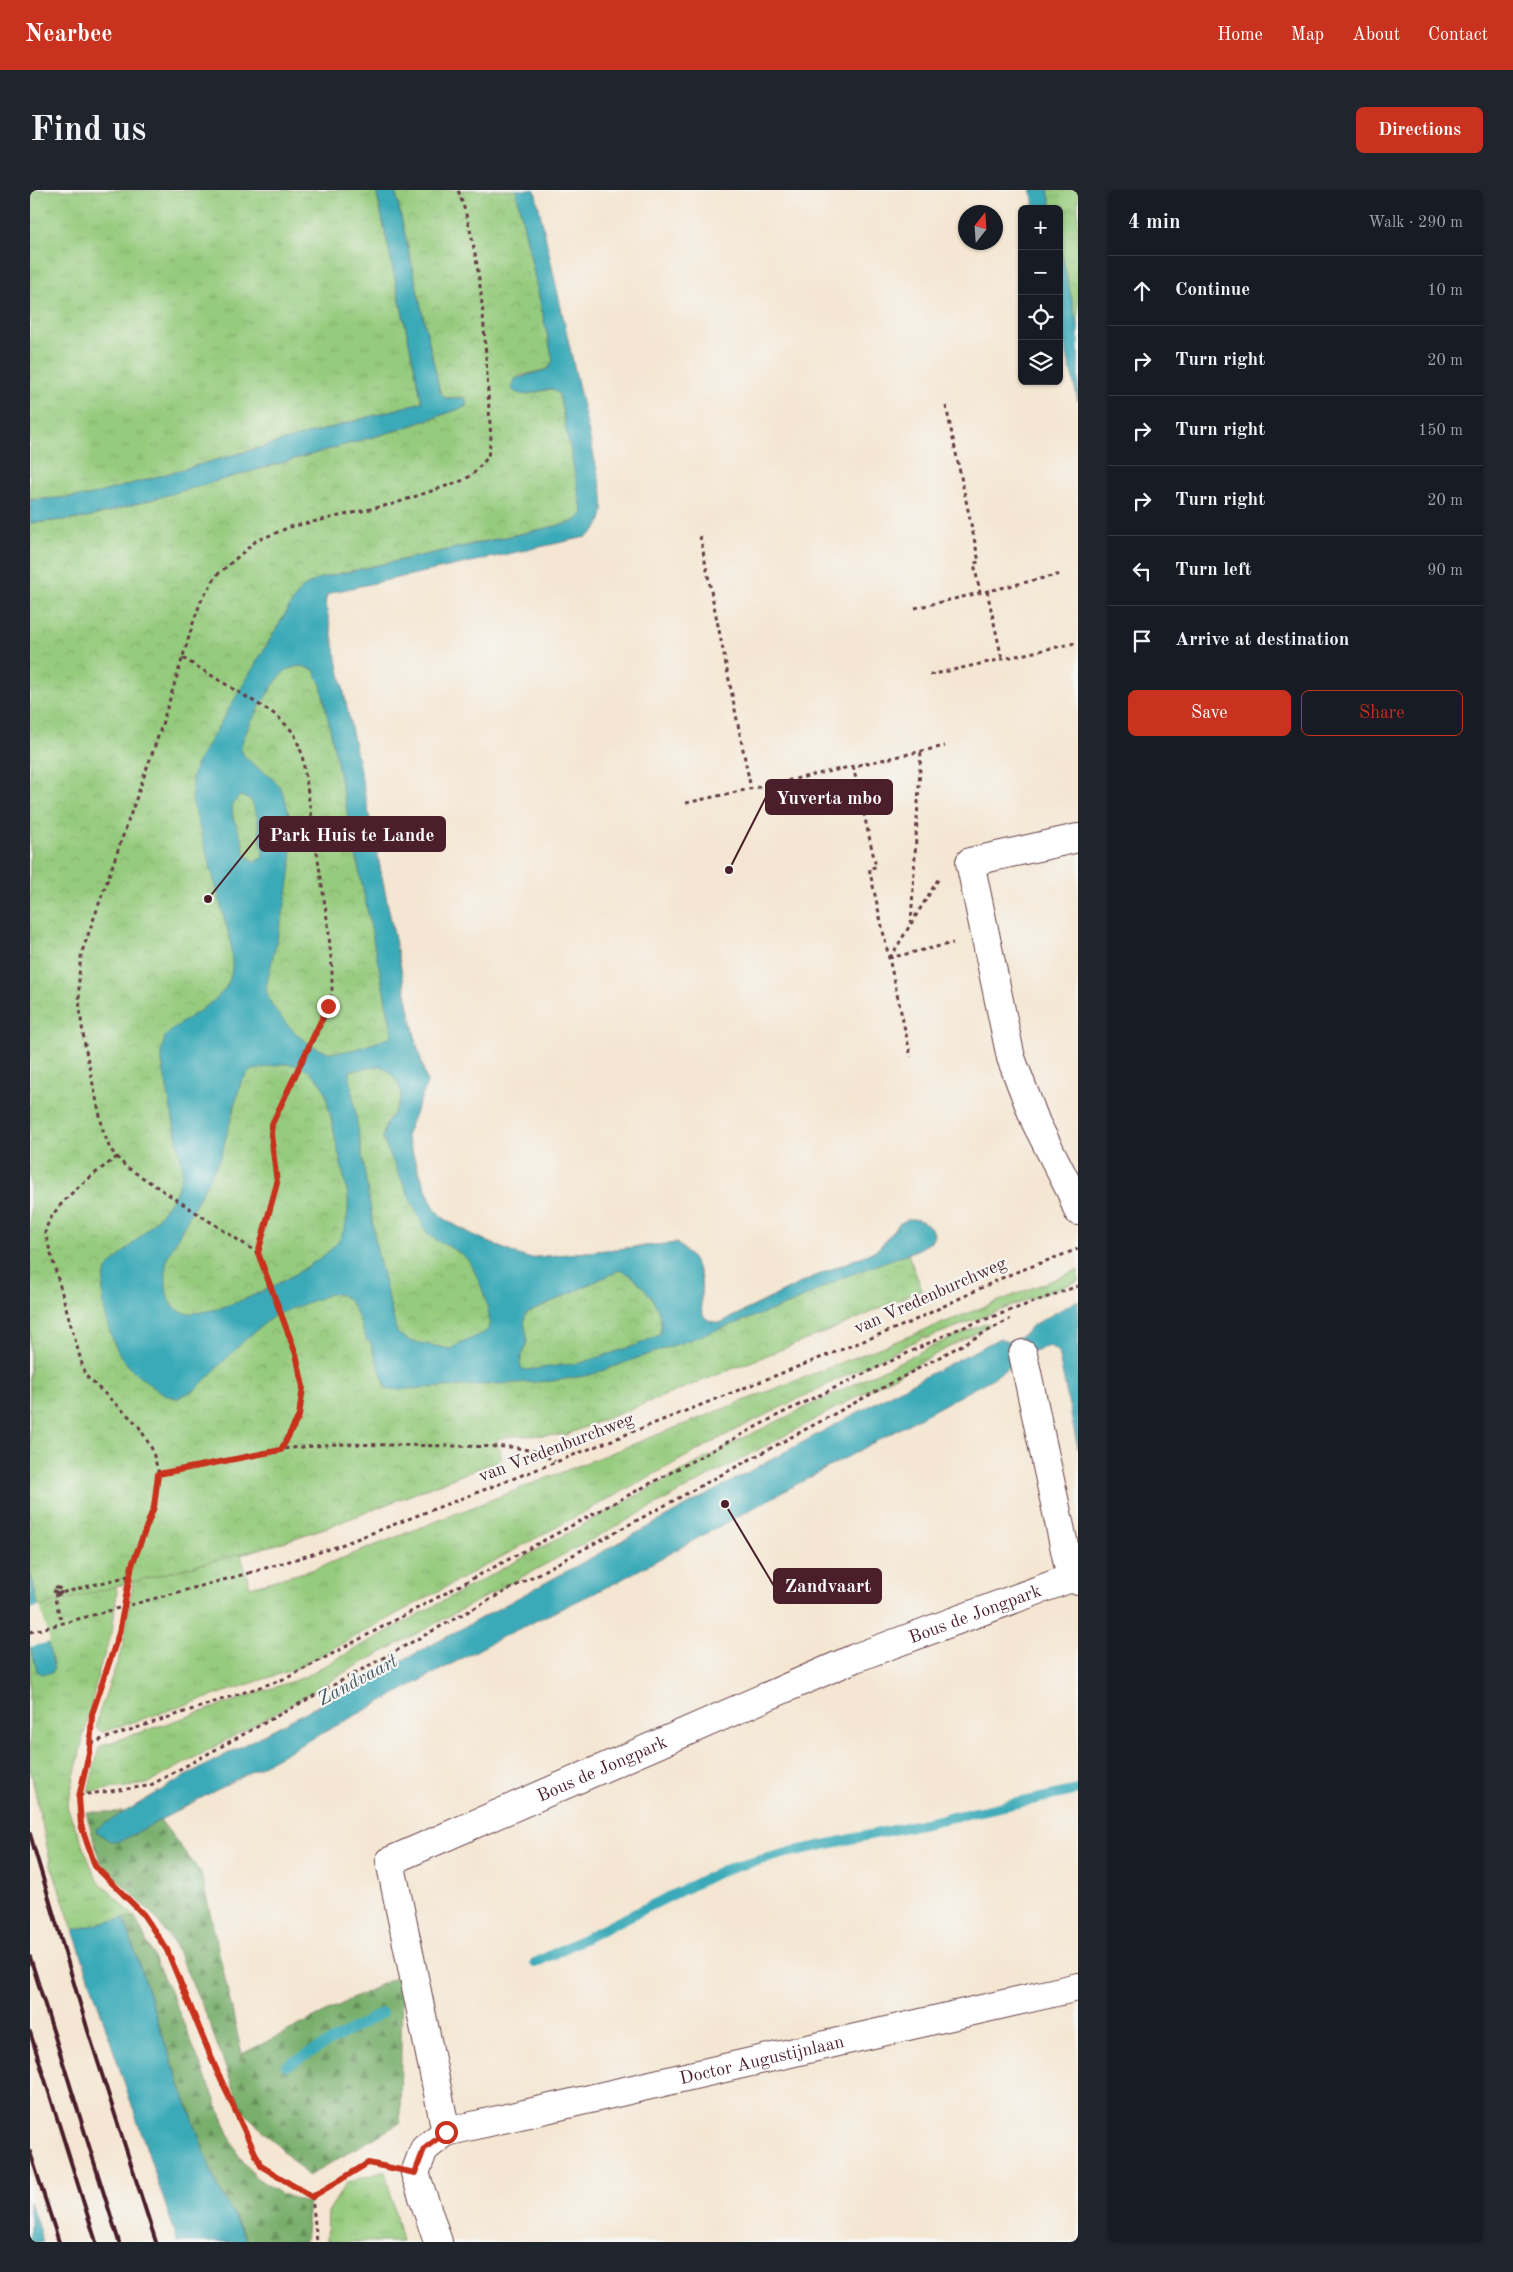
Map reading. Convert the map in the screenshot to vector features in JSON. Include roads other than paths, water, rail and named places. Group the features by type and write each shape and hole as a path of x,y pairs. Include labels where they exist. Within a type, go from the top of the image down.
{"street":[{"path":"1078,838 970,862 1011,1058 1036,1123 1071,1192 1078,1211"},
{"name":"Bous de Jongpark","path":"446,2132 390,1861 855,1658 1074,1580 1023,1354"},
{"name":"Doctor Augustijnlaan","path":"446,2132 1078,1987"},
{"path":"438,2242 415,2173 424,2149 446,2132"}],"water":[{"path":"376,190 395,190 440,392 445,398 465,398 467,402 465,407 401,429 86,518 30,523 30,500 88,496 422,402"},
{"path":"516,190 535,190 603,497 601,520 595,530 586,537 333,592 327,595 325,601 417,1046 427,1083 406,1136 426,1188 435,1208 445,1219 481,1239 528,1258 676,1243 692,1259 700,1274 702,1313 711,1321 720,1323 811,1278 870,1253 879,1248 899,1224 908,1219 928,1225 934,1236 931,1242 919,1249 839,1279 793,1303 590,1375 552,1381 387,1390 370,1342 367,1341 351,1303 338,1294 330,1294 275,1315 248,1337 195,1390 178,1398 171,1397 145,1380 122,1358 117,1350 109,1327 103,1302 103,1289 107,1269 166,1208 181,1179 182,1166 162,1062 162,1048 165,1037 219,995 226,987 232,969 230,939 192,800 192,777 198,761 302,588 320,578 574,522 583,514 559,394 552,389 531,394 521,394 512,389 515,379 548,369 553,361","holes":["302,666 314,670 321,685 391,1026 392,1034 386,1039 344,1052 322,1050 303,1039 272,1005 267,990 288,885 292,837 289,813 282,791 273,779 247,759 241,748 246,732 259,708 279,677 290,669","240,796 251,800 257,815 263,855 262,858 254,862 245,854 242,839 233,818 232,804","281,1064 296,1065 308,1070 321,1084 325,1091 348,1196 348,1214 345,1227 337,1243 326,1254 286,1279 238,1302 195,1313 180,1311 170,1303 167,1295 167,1259 221,1156 241,1082 250,1071","380,1066 389,1071 395,1079 400,1089 401,1097 399,1104 387,1123 383,1140 424,1229 433,1238 465,1257 474,1271 487,1305 489,1315 487,1331 450,1349 410,1341 397,1333 377,1251 349,1071","620,1270 636,1280 651,1297 660,1317 661,1326 659,1335 637,1345 580,1363 526,1370 521,1368 520,1364 527,1341 526,1314"]},
{"path":"1031,190 1048,190 1051,205 1034,205"},
{"path":"1063,259 1078,328 1078,401 1063,337"},
{"path":"1078,1300 1078,1449 1058,1352 1050,1346 1013,1357 1009,1367 993,1378 615,1583 502,1637 119,1842 108,1840 97,1832 96,1829 182,1778 437,1642 893,1393 1000,1338 1007,1342 1026,1334 1030,1327"},
{"path":"30,1572 54,1668 52,1673 42,1674 37,1671 30,1644"},
{"path":"124,1918 164,2040 215,2181 248,2242 178,2242 73,1930"},
{"path":"30,2202 43,2242 30,2242"}],"waterway":[{"path":"535,1963 723,1870 791,1852 1078,1790"},
{"path":"286,2066 382,2013"}],"railway":[{"path":"30,1834 88,2031 156,2242"},
{"path":"30,1957 119,2242"},
{"path":"30,2032 96,2242"},
{"path":"30,2152 59,2242"}],"place":[{"name":"Yuverta mbo","path":"729,870"},
{"name":"Park Huis te Lande","path":"208,899"},
{"name":"Zandvaart","path":"725,1504"}]}
